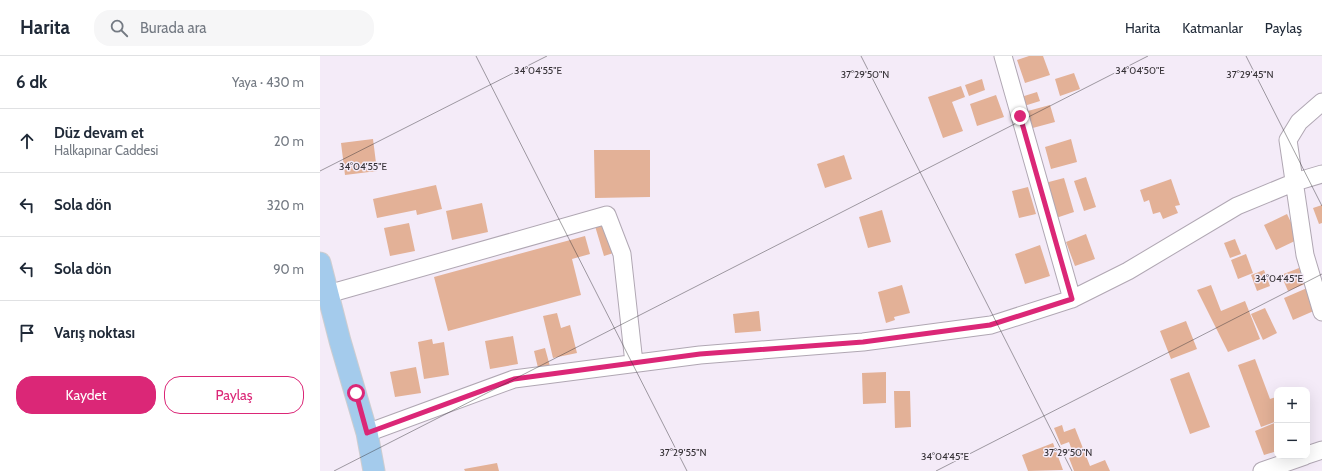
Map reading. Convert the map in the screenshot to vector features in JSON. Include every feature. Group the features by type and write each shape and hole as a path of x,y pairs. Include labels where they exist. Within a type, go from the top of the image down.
{"main road":[{"path":"320,263 367,433 374,471"}],"street":[{"path":"1003,56 1072,299"},
{"path":"1322,102 1299,122 1288,140 1306,255 1322,312"},
{"path":"367,433 514,379 700,354 863,342 990,325 1072,299 1128,271 1237,206 1295,182 1322,174"},
{"path":"328,294 607,215 622,254 634,363"},
{"path":"1310,454 1322,450"},
{"path":"1262,471 1297,459"}],"building":[{"path":"1029,56 1043,56 1050,75 1025,83 1017,60"},
{"path":"1074,73 1080,89 1060,96 1055,79"},
{"path":"982,79 985,90 969,96 965,85"},
{"path":"961,86 965,97 952,102 963,131 943,138 928,97"},
{"path":"1037,92 1040,101 1024,106 1021,97"},
{"path":"996,95 1004,117 977,126 970,104"},
{"path":"1050,105 1055,122 1029,129 1024,112"},
{"path":"373,139 377,171 345,175 341,143"},
{"path":"1071,139 1077,162 1051,169 1045,147"},
{"path":"594,150 650,150 650,197 595,198"},
{"path":"844,155 852,179 825,188 817,164"},
{"path":"1086,177 1096,207 1084,211 1074,181"},
{"path":"1064,178 1074,212 1056,218 1045,183"},
{"path":"1171,179 1180,205 1175,206 1178,213 1163,219 1160,212 1153,214 1149,200 1144,202 1140,190"},
{"path":"436,185 442,209 417,215 416,210 377,218 373,199"},
{"path":"1028,187 1036,214 1019,218 1012,191"},
{"path":"482,203 488,232 452,240 446,211"},
{"path":"1322,205 1322,223 1319,224 1313,208"},
{"path":"882,210 891,242 868,248 859,217"},
{"path":"1287,214 1299,239 1276,250 1264,225"},
{"path":"614,220 623,250 604,256 595,226"},
{"path":"409,223 415,251 390,256 384,228"},
{"path":"1086,234 1095,259 1075,266 1066,242"},
{"path":"585,236 590,254 572,259 581,295 448,331 434,277"},
{"path":"1235,239 1241,254 1230,258 1224,243"},
{"path":"1040,245 1050,276 1025,284 1015,254"},
{"path":"1246,254 1253,273 1238,279 1231,260"},
{"path":"1299,268 1305,284 1288,291 1281,275"},
{"path":"1264,270 1270,286 1257,291 1251,275"},
{"path":"902,285 910,313 894,317 895,320 886,323 878,292"},
{"path":"1211,285 1221,311 1245,301 1260,339 1228,352 1197,290"},
{"path":"1307,288 1316,310 1293,320 1284,298"},
{"path":"1265,308 1277,333 1263,340 1251,314"},
{"path":"759,311 761,331 735,333 733,314"},
{"path":"557,313 561,328 570,325 577,353 553,358 543,316"},
{"path":"1186,321 1197,349 1171,359 1160,331"},
{"path":"513,336 518,364 490,369 485,341"},
{"path":"432,339 433,344 444,342 449,375 424,379 418,342"},
{"path":"545,348 551,370 539,372 534,351"},
{"path":"1255,359 1270,399 1274,398 1274,422 1261,427 1238,365"},
{"path":"416,367 421,393 395,397 390,372"},
{"path":"886,372 886,403 863,404 862,373"},
{"path":"1189,372 1210,427 1190,434 1170,379"},
{"path":"894,391 910,391 911,427 895,428"},
{"path":"1274,423 1274,452 1264,455 1255,431"},
{"path":"1062,425 1064,432 1075,428 1090,466 1105,460 1110,471 1074,471 1069,458 1074,456 1069,442 1061,445 1054,428"},
{"path":"1053,443 1063,470 1028,471 1022,455"},
{"path":"497,463 499,471 465,471 464,469"}],"route":[{"path":"356,393 367,433 514,379 700,354 863,342 990,325 1072,299 1020,116"}]}
